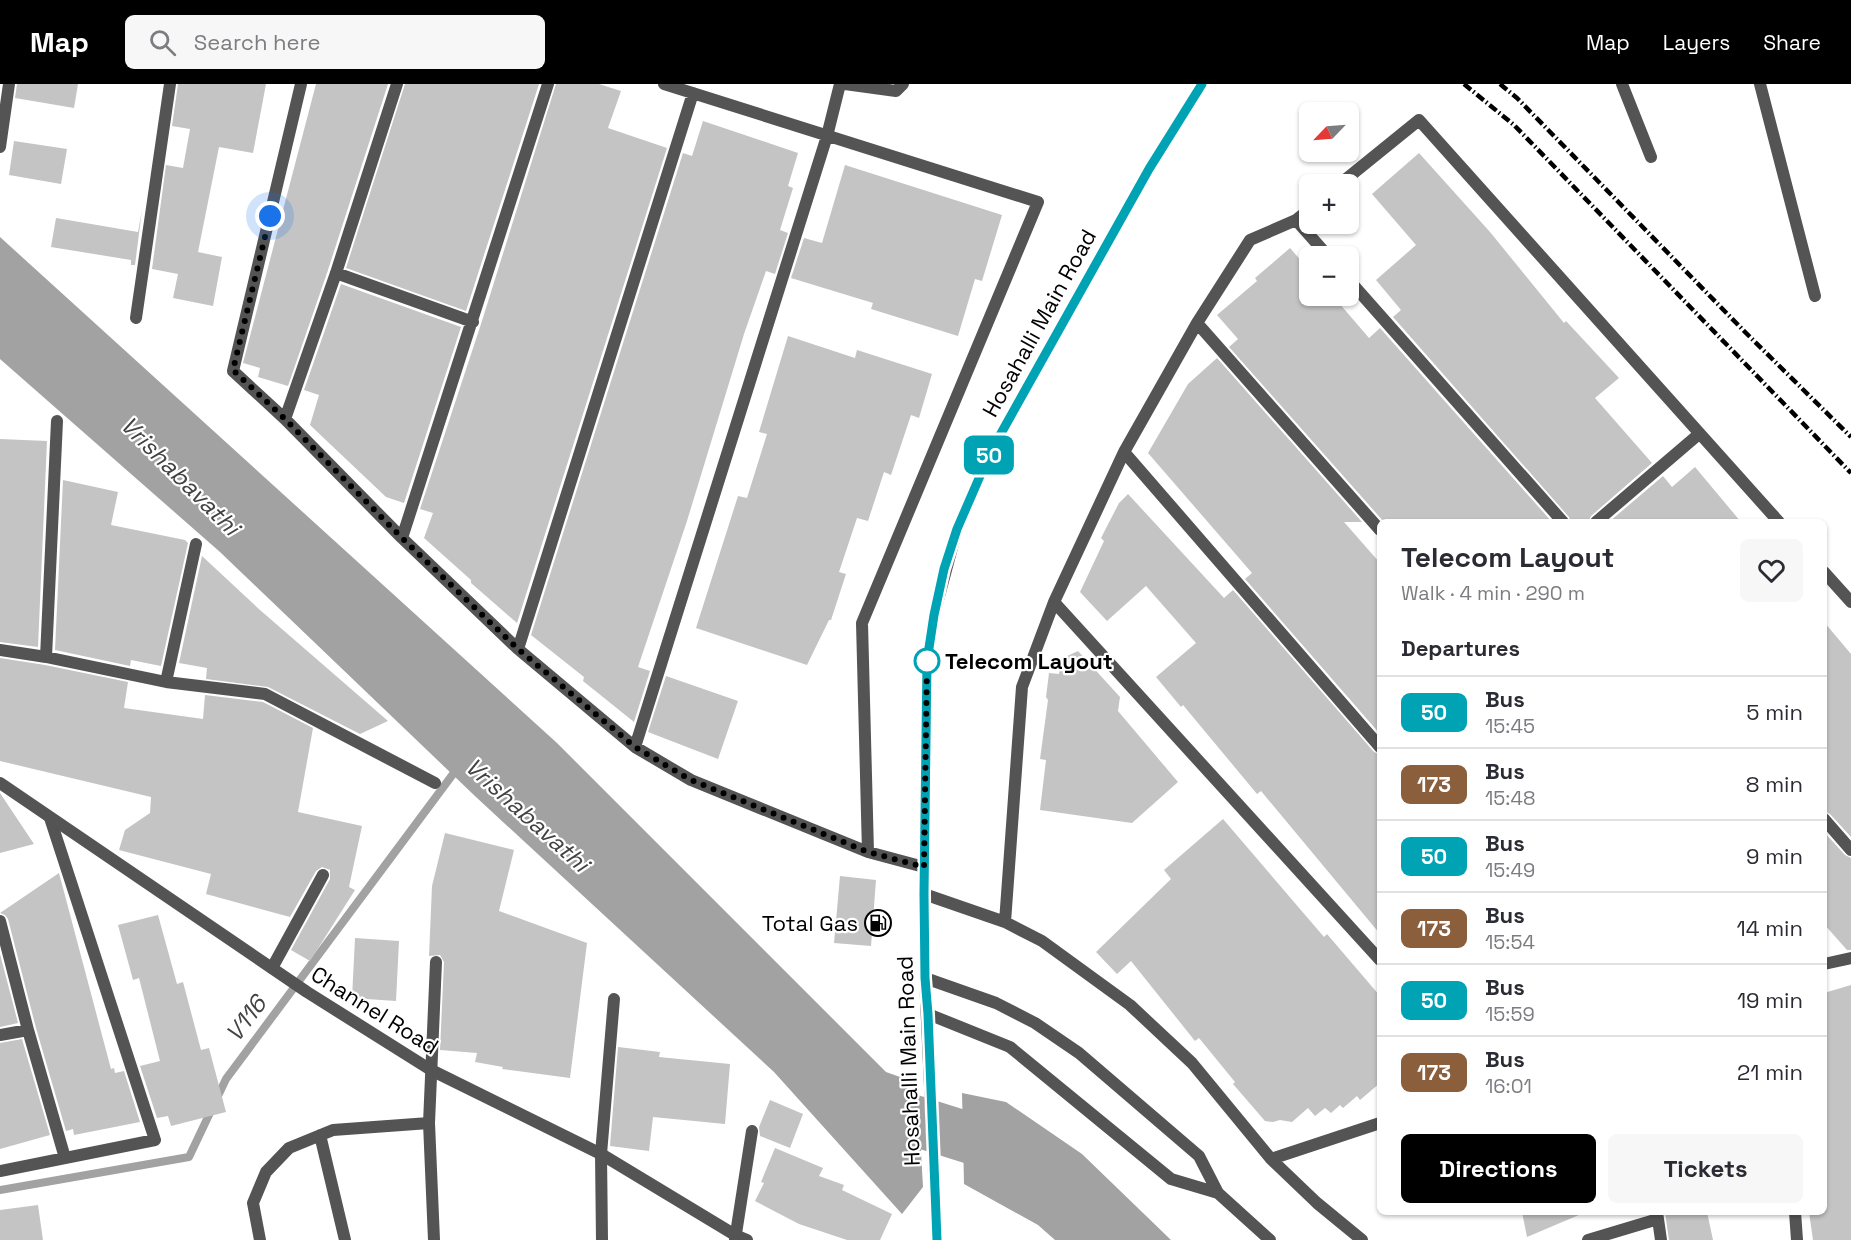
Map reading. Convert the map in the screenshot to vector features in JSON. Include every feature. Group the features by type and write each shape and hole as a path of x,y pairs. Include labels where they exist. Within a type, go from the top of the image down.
{"street":[{"path":"0,147 9,84"},
{"path":"136,318 170,84"},
{"path":"301,84 233,370 285,419 402,538 518,649 635,747 691,780 868,852 924,867"},
{"path":"285,419 336,273 397,84"},
{"path":"402,538 548,84"},
{"path":"664,84 1038,202 862,622 868,852"},
{"path":"635,747 827,136 840,84"},
{"path":"845,84 896,91 903,84"},
{"name":"Hosahalli Main Road","path":"937,1240 925,978 924,894 927,661 934,615 957,529 990,453 1149,169 1202,84"},
{"path":"1622,84 1651,157"},
{"path":"1760,84 1815,296"},
{"path":"518,649 693,93"},
{"path":"1352,174 1419,120 1776,519"},
{"path":"1005,922 1022,687 1054,602 1124,452 1197,323 1250,240 1299,218"},
{"path":"1296,220 1319,246"},
{"path":"336,273 473,322"},
{"path":"1359,291 1560,519"},
{"path":"1197,323 1377,527"},
{"path":"46,657 57,422"},
{"path":"1600,519 1699,434"},
{"path":"1124,452 1377,744"},
{"path":"166,682 196,544"},
{"path":"1827,575 1851,602"},
{"path":"1054,602 1377,957"},
{"path":"0,650 46,657 166,682 265,694 435,783"},
{"name":"Channel Road","path":"3,788 307,993 431,1070 601,1154 739,1238"},
{"path":"0,1171 154,1140 50,818"},
{"path":"1827,822 1851,850"},
{"path":"272,968 323,875"},
{"path":"924,894 1005,922 1042,941 1130,1005 1192,1063 1271,1159 1317,1203 1362,1240"},
{"path":"0,921 28,1030 66,1158"},
{"path":"1827,963 1851,958"},
{"path":"435,1240 429,1123 436,962"},
{"path":"925,978 996,1003 1035,1023 1079,1053 1200,1156 1218,1193 1270,1240"},
{"path":"602,1240 601,1154 614,999"},
{"path":"928,1014 1010,1047 1171,1179 1218,1193"},
{"path":"0,1035 28,1030"},
{"path":"260,1240 253,1203 266,1172 289,1148 333,1130 429,1123"},
{"path":"1271,1159 1377,1124"},
{"path":"739,1238 752,1131"},
{"path":"320,1135 345,1240"},
{"path":"1795,1215 1797,1240"},
{"path":"1588,1240 1658,1216 1661,1240"}],"water":[{"path":"0,237 557,743 886,1072 917,1083 923,1187 902,1214 774,1072 476,797 220,552 0,359"},
{"path":"962,1093 1006,1102 1082,1154 1171,1240 1055,1240 1038,1225 964,1184"}],"building":[{"path":"17,84 78,84 74,108 15,98"},
{"path":"178,84 266,84 253,153 219,147 198,252 222,257 213,306 173,298 178,274 152,269 166,165 183,168 190,129 172,126"},
{"path":"316,84 388,84 288,386 258,377 260,368 243,363"},
{"path":"405,84 539,84 466,311 346,268"},
{"path":"556,84 599,84 621,91 608,128 667,148 517,623 424,538 433,513 420,509"},
{"path":"703,121 798,153 788,186 793,188 780,230 788,233 775,274 766,271 744,334 687,521 638,667 650,671 634,722 583,681 584,677 531,635 683,153 692,156"},
{"path":"14,141 67,149 61,184 9,175"},
{"path":"1419,153 1490,232 1564,323 1566,321 1619,378 1595,398 1652,463 1590,519 1570,519 1393,317 1401,310 1376,280 1416,245 1372,194"},
{"path":"845,165 1002,215 982,281 975,279 958,336 871,309 873,303 791,278 804,238 822,243"},
{"path":"142,210 135,265 131,265 131,260 51,247 56,218 138,232"},
{"path":"1290,248 1299,258 1299,306 1342,306 1369,338 1380,328 1549,519 1381,519 1229,347 1238,339 1217,315 1257,281 1255,278"},
{"path":"341,284 461,327 404,503 386,497 310,425 319,395 304,390"},
{"path":"788,336 855,358 857,350 932,374 919,418 911,415 891,475 884,472 868,521 857,518 839,572 846,574 831,620 807,665 696,628 738,496 747,498 767,434 759,432"},
{"path":"1217,358 1362,522 1344,522 1377,560 1377,731 1245,579 1252,573 1148,453 1188,384"},
{"path":"0,439 47,441 38,647 0,642"},
{"path":"1695,467 1738,519 1613,519 1663,476 1672,487"},
{"path":"63,480 118,492 111,525 185,540 188,543 161,666 131,660 130,666 55,650"},
{"path":"1128,494 1224,598 1233,590 1377,754 1377,930 1261,791 1257,794 1183,705 1181,707 1156,677 1196,643 1146,586 1107,621 1080,592 1104,541 1101,538 1119,503"},
{"path":"202,556 260,610 388,721 360,734 268,687 206,679 207,668 179,663"},
{"path":"1827,626 1851,654 1851,837 1827,812"},
{"path":"1078,651 1120,697 1118,711 1178,782 1132,823 1040,810 1046,760 1040,759 1048,700 1046,697 1049,673 1059,674 1061,659"},
{"path":"0,658 128,682 124,708 203,719 205,695 263,702 313,728 298,812 362,826 349,887 355,890 310,961 291,950 330,879 330,870 322,867 316,871 290,917 206,894 211,874 119,850 125,830 150,813 151,797 0,761"},
{"path":"666,676 738,701 718,759 648,732"},
{"path":"0,793 34,844 0,853"},
{"path":"1223,819 1324,937 1327,934 1377,992 1377,1086 1360,1100 1357,1096 1343,1108 1340,1105 1331,1113 1325,1108 1315,1116 1308,1108 1292,1122 1265,1121 1233,1084 1235,1082 1199,1038 1195,1041 1131,961 1117,974 1096,952 1171,879 1164,870"},
{"path":"445,833 514,850 499,911 587,943 570,1078 502,1069 503,1067 475,1062 477,1053 440,1050 444,962 440,955 429,956 432,886"},
{"path":"1827,835 1845,855 1851,858 1851,950 1847,950 1827,927"},
{"path":"59,873 111,1069 114,1068 115,1073 124,1071 140,1122 74,1135 73,1129 66,1131 8,919 0,913"},
{"path":"840,876 876,880 871,946 834,943"},
{"path":"158,915 177,984 183,982 201,1050 209,1048 226,1112 171,1126 168,1116 157,1118 140,1066 160,1061 139,978 133,980 118,925"},
{"path":"355,938 399,941 396,1001 352,998"},
{"path":"0,954 18,1023 0,1027"},
{"path":"1851,985 1851,1240 1813,1240 1809,1215 1827,1215 1827,992"},
{"path":"22,1039 50,1135 0,1149 0,1043"},
{"path":"618,1047 660,1052 659,1057 730,1064 725,1124 653,1117 649,1151 610,1146"},
{"path":"770,1100 803,1114 790,1148 760,1136 759,1127"},
{"path":"775,1148 823,1168 819,1176 844,1185 842,1190 892,1214 880,1240 847,1240 799,1224 755,1201 764,1183 761,1182"},
{"path":"38,1205 43,1240 0,1240 0,1210"},
{"path":"1523,1215 1579,1215 1527,1237"},
{"path":"1665,1215 1708,1215 1713,1240 1669,1240"}],"waterway":[{"name":"V116","path":"0,1190 189,1157 226,1079 459,766"},
{"name":"Vrishabavathi","path":"852,1101 1027,1156 1117,1240"}],"railway":[{"path":"1464,84 1514,125 1851,473"},
{"path":"1500,84 1517,98 1744,331 1851,437"}],"bus line":[{"name":"50","path":"937,1240 925,978 924,894 927,661 944,569 972,490 990,453 1149,169 1202,84"}],"place":[{"name":"Telecom Layout","path":"927,661"},
{"name":"Total Gas","path":"878,923"}],"route":[{"path":"270,216 233,370 285,419 402,538 518,649 635,747 691,780 868,852 924,867 927,661"}]}
